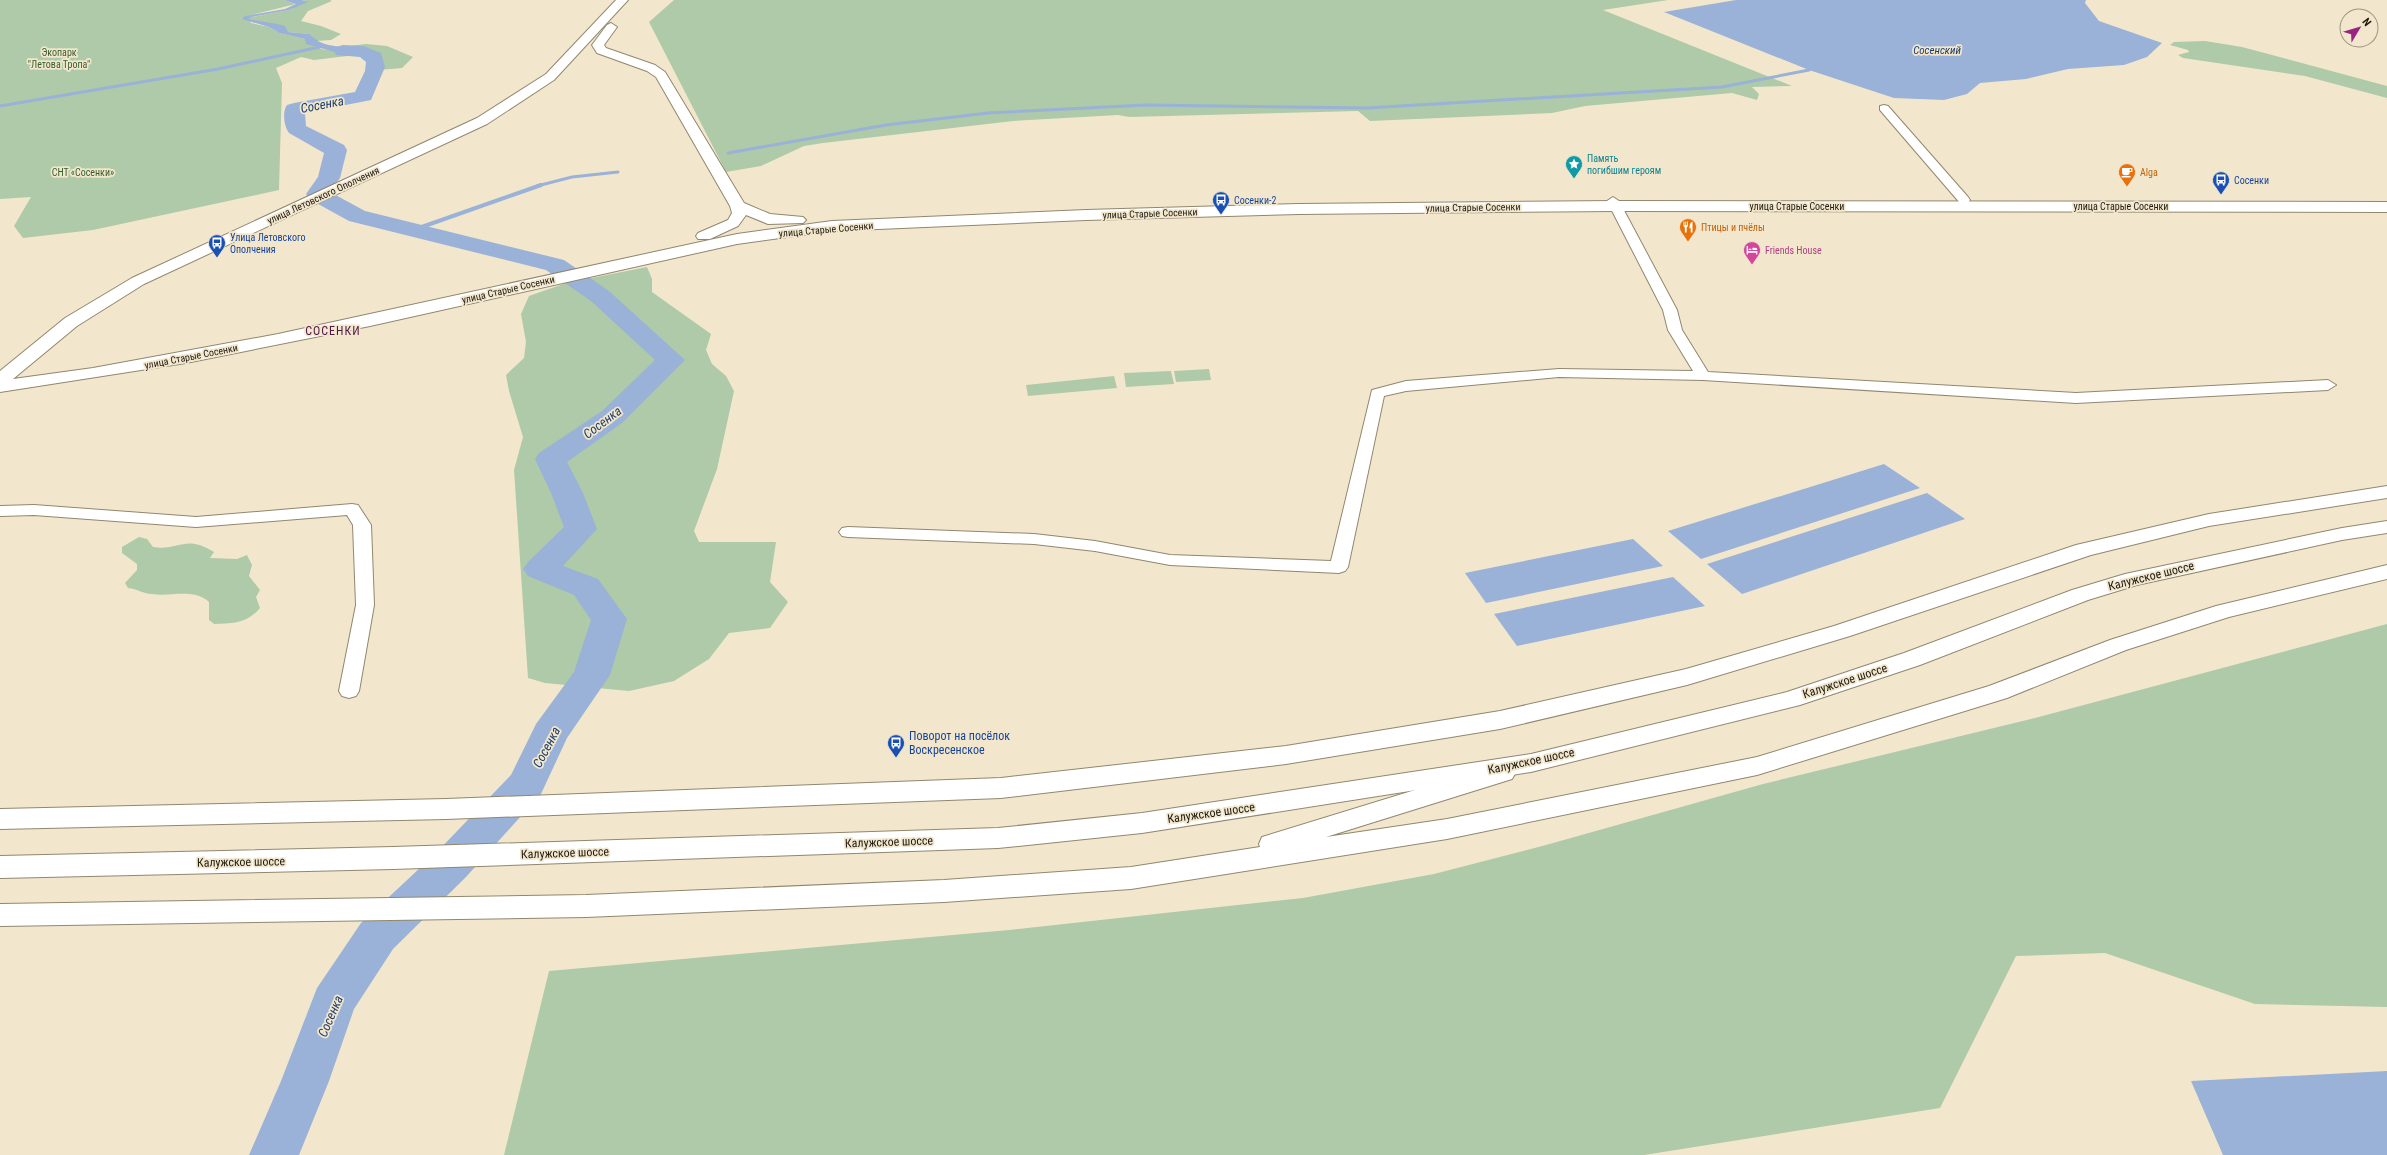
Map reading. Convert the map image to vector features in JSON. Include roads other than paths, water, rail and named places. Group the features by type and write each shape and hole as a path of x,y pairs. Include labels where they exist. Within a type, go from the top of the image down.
{"main road":[{"name":"улица Летовского Ополчения","path":"4,374 71,322 138,281 482,121 550,77 622,0"},
{"name":"улица Летовского Ополчения","path":"581,44 611,27 634,5"},
{"path":"611,27 598,46 607,54 651,68 661,75 738,206 740,213 733,223 693,240"},
{"path":"593,60 624,59"},
{"path":"550,77 576,66"},
{"name":"улица Старые Сосенки","path":"607,263 693,240 808,220 991,211 1197,206 1964,200 2387,202"},
{"name":"улица Старые Сосенки","path":"0,386 126,368 238,348 607,263 736,239 832,226 1189,212 1614,203 2387,207"},
{"path":"738,206 768,218 808,220"},
{"name":"улица Старые Сосенки","path":"4,374 132,355 490,289"},
{"path":"0,819 446,809 1001,788 1286,755 1492,721 1687,677 1842,631 1956,591 2084,550 2209,520 2336,498 2387,492"},
{"name":"Калужское шоссе","path":"0,868 602,852 998,838 1142,823 1531,763 1791,699 1912,659 2080,595 2133,579 2342,534 2387,527"},
{"path":"0,915 586,906 952,890 1131,878 1447,829 1757,766 1998,692 2118,645 2224,611 2387,572"},
{"path":"1192,868 1326,828 1531,763"}],"street":[{"path":"1884,108 1964,200"},
{"path":"1614,203 1670,310 1675,330 1702,376"},
{"path":"848,532 1034,539 1095,546 1170,560 1338,566 1377,393 1406,386 1560,373 1702,376 2076,398 2328,385"},
{"path":"0,511 102,514 196,522 352,510 362,525 365,605 349,691"}],"water":[{"path":"284,0 302,0 308,2 289,10 248,19 285,26 288,32 310,34 316,40 324,44 373,51 383,59 383,66 379,70 365,73 372,63 364,54 335,52 306,44 305,39 279,33 269,27 242,19 245,16 285,9 296,4"},
{"name":"Сосенский","path":"1736,0 2086,0 2085,3 2099,21 2162,43 2147,57 2124,65 2068,69 2026,79 1980,83 1967,94 1944,100 1894,98 1809,70 1664,12"},
{"path":"1884,464 1920,488 1701,559 1668,531"},
{"path":"1927,493 1965,519 1742,594 1707,564"},
{"path":"1633,539 1663,566 1486,603 1465,573"},
{"path":"1673,577 1705,606 1517,646 1494,614"},
{"path":"2387,1071 2387,1155 2223,1155 2191,1081"}],"waterway":[{"path":"0,106 218,69 324,46"},
{"name":"Сосенка","path":"274,1155 305,1081 333,1002 377,936 451,865 527,784 550,734 592,675 609,619 586,587 540,569 581,529 567,493 550,459 612,417 671,360 600,296 555,265 357,216 317,194 329,178 336,150 296,129 294,109 364,96 367,85 376,67 374,57 363,52 343,51"},
{"path":"728,153 886,125 988,113 1146,105 1367,108 1722,87 1809,70 1814,66"},
{"path":"537,186 572,177 618,172"},
{"path":"416,229 541,185"}],"place":[{"name":"Память погибшим героям","path":"1574,179"},
{"name":"Alga","path":"2127,187"},
{"name":"Сосенки","path":"2221,195"},
{"name":"Сосенки-2","path":"1221,215"},
{"name":"Птицы и пчёлы","path":"1688,242"},
{"name":"Улица Летовского Ополчения","path":"217,258"},
{"name":"Friends House","path":"1752,265"},
{"name":"Поворот на посёлок Воскресенское","path":"896,758"}],"district":[{"name":"СОСЕНКИ","path":"333,331"}],"park label":[{"name":"Экопарк \"Летова Тропа\"","path":"59,58"},
{"name":"СНТ «Сосенки»","path":"83,172"}]}
